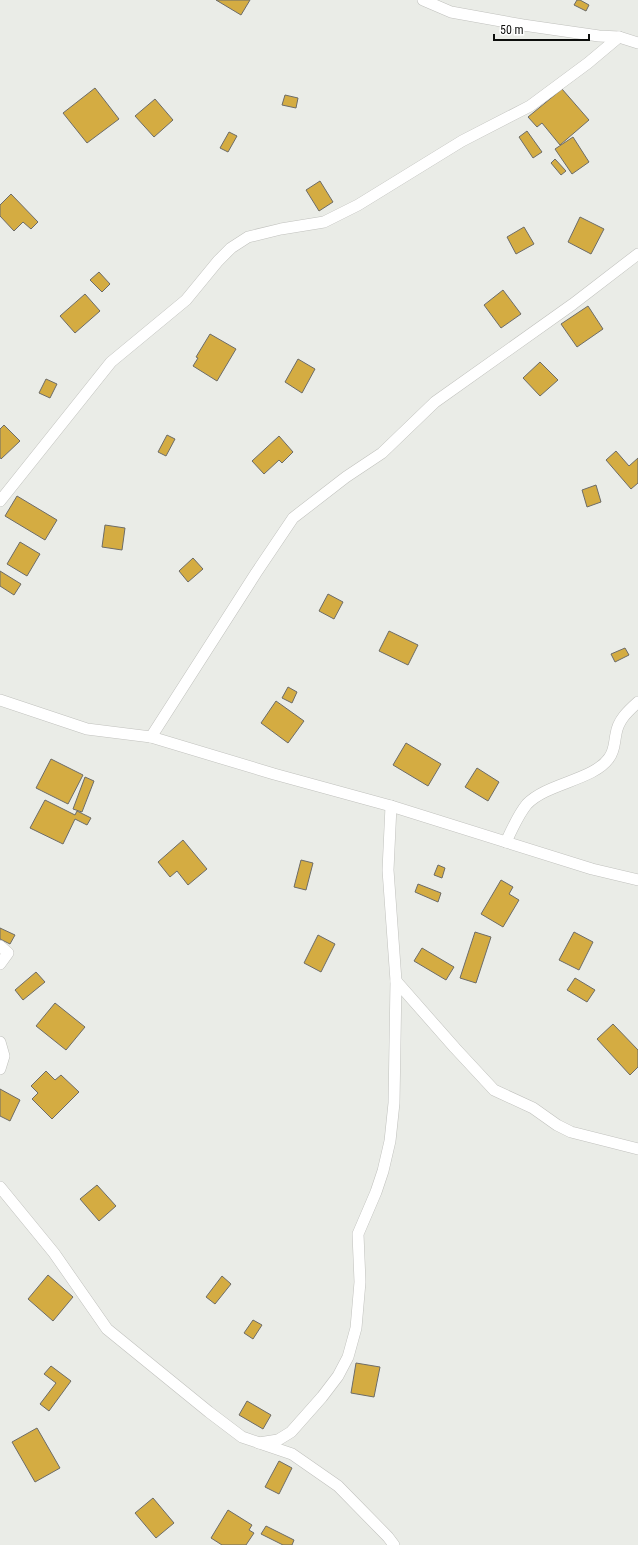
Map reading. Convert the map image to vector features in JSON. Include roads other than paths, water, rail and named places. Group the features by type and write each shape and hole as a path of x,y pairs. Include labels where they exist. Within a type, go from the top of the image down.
{"street":[{"path":"423,0 451,12 524,25 599,36 619,37 638,43"},
{"path":"0,501 111,362 186,300 218,261 231,248 248,237 281,229 324,222 358,205 462,141 530,106 588,63 619,37"},
{"path":"151,737 293,518 346,477 382,453 435,402 573,304 638,254"},
{"path":"0,700 87,729 151,737 274,774 391,806 592,869 638,880"},
{"path":"506,842 527,804 542,793 597,768 609,758 615,745 619,724 627,712 638,702"},
{"path":"259,1443 278,1440 291,1432 322,1397 338,1376 348,1357 356,1328 360,1282 358,1234 376,1192 382,1171 390,1133 394,1103 396,981 388,870 391,806"},
{"path":"0,946 8,953 0,964"},
{"path":"396,981 494,1090 533,1108 557,1125 571,1132 638,1149"},
{"path":"0,1042 4,1056 0,1069"},
{"path":"0,1187 54,1253 107,1329 242,1437 292,1454"},
{"path":"278,1440 292,1454 338,1486 394,1545"}]}
